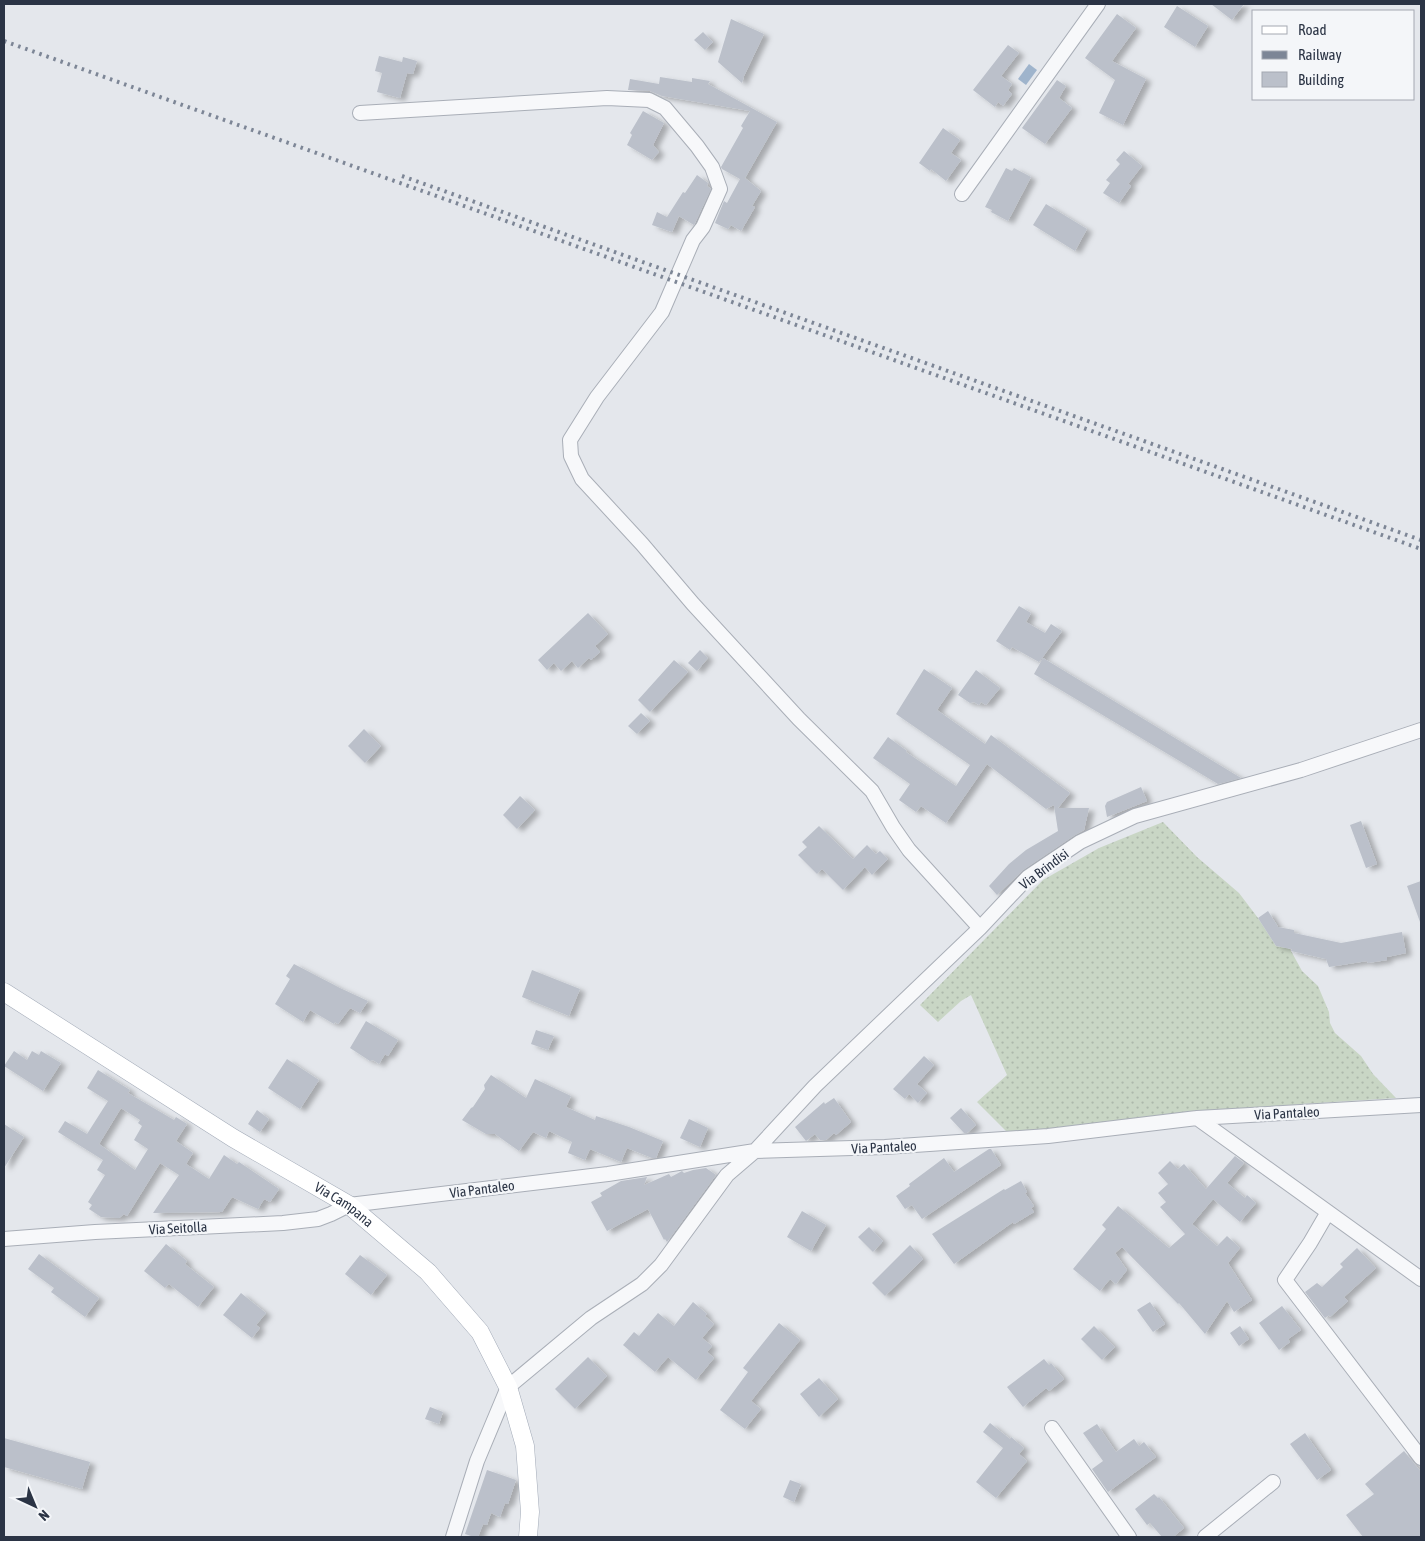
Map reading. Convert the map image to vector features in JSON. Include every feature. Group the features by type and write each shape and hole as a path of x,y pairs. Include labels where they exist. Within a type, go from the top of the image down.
{"main road":[{"name":"Via Campana","path":"4,992 233,1138 349,1205 428,1272 480,1332 508,1387 525,1446 530,1512 528,1537"}],"street":[{"path":"962,194 1098,4"},
{"path":"360,113 607,98 649,100 665,108 697,146 712,168 720,188 703,226 694,240 662,312 597,397 570,440 571,456 582,479 642,544 693,604 799,719 872,791 909,850 980,928"},
{"name":"Via Brindisi","path":"508,1387 591,1318 642,1284 661,1265 727,1175 755,1151 815,1086 980,928 1028,877 1080,842 1135,816 1301,770 1421,730"},
{"name":"Via Pantaleo","path":"349,1205 608,1174 755,1151 885,1147 1048,1136 1197,1118 1421,1105"},
{"path":"1197,1118 1421,1279"},
{"name":"Via Seitolla","path":"4,1239 318,1219 349,1205"},
{"path":"1328,1212 1285,1280 1421,1458"},
{"path":"453,1537 477,1461 508,1387"},
{"path":"1052,1428 1129,1537"},
{"path":"1205,1537 1273,1482"}],"green space":[{"path":"1163,822 1197,857 1239,893 1276,946 1290,949 1302,971 1318,986 1329,1012 1330,1023 1335,1033 1361,1056 1373,1074 1396,1098 1302,1104 1010,1135 977,1102 1007,1075 971,995 961,1001 938,1022 920,1005 1043,880 1099,848"}],"water":[{"path":"1029,64 1037,70 1026,85 1018,79"}],"building":[{"path":"1211,4 1244,4 1232,20"},
{"path":"1177,6 1208,26 1195,47 1164,27"},
{"path":"1117,14 1136,28 1112,61 1146,79 1123,125 1099,113 1115,80 1085,58"},
{"path":"731,19 764,34 742,83 718,62"},
{"path":"703,32 713,42 705,50 694,40"},
{"path":"1008,45 1019,53 1001,76 1012,84 1008,90 1012,94 1003,106 998,102 995,107 973,90"},
{"path":"379,56 402,62 403,57 417,61 413,74 407,73 400,98 377,92 382,73 375,71"},
{"path":"660,77 692,82 692,78 710,81 708,84 777,122 745,178 761,191 752,206 755,207 741,231 731,225 728,229 715,223 724,201 727,203 740,179 721,167 743,128 741,126 750,111 662,96 650,91 628,90 630,79 659,84"},
{"path":"1057,80 1066,86 1059,98 1072,108 1045,144 1022,128"},
{"path":"643,111 664,123 653,145 659,152 652,160 627,145 632,135 630,133"},
{"path":"943,128 960,140 951,153 961,160 946,181 931,169 930,171 919,163"},
{"path":"1124,151 1142,166 1128,184 1131,186 1119,203 1103,193 1110,183 1106,180 1120,164 1116,160"},
{"path":"1006,168 1012,171 1014,168 1031,177 1008,221 985,207"},
{"path":"697,175 708,183 707,186 711,189 694,225 679,216 672,232 652,225 657,212 667,217 683,192 685,193"},
{"path":"1046,204 1087,229 1075,251 1033,225"},
{"path":"1019,606 1031,613 1026,622 1045,633 1051,624 1062,631 1039,662 1012,647 1010,650 996,641"},
{"path":"588,613 608,634 595,646 600,652 591,660 589,658 578,668 572,661 561,671 554,663 547,670 538,660"},
{"path":"700,650 708,658 697,671 688,663"},
{"path":"1043,658 1241,778 1218,784 1034,674"},
{"path":"674,660 688,672 650,712 638,700"},
{"path":"924,669 952,688 937,710 985,744 991,735 1070,793 1058,808 1089,808 1084,830 1023,870 997,895 989,886 1009,864 1026,850 1058,831 1054,805 1046,809 987,764 946,823 921,806 916,812 899,800 910,784 873,758 888,737 906,752 956,786 970,765 896,714"},
{"path":"976,670 1000,688 986,705 981,702 979,705 974,702 970,703 958,695"},
{"path":"641,713 650,721 637,734 628,726"},
{"path":"364,729 381,746 365,763 348,746"},
{"path":"1141,787 1147,801 1107,817 1105,806 1107,802"},
{"path":"520,796 535,810 517,829 503,815"},
{"path":"1361,821 1377,864 1366,868 1350,825"},
{"path":"819,826 853,859 867,845 876,854 880,851 888,859 872,875 865,867 843,890 822,869 817,874 798,855 807,847 802,842"},
{"path":"1421,881 1421,922 1420,922 1407,886"},
{"path":"1268,911 1278,927 1294,930 1294,933 1341,943 1402,932 1406,953 1387,957 1387,960 1329,967 1326,959 1276,946 1258,918"},
{"path":"294,964 368,1001 360,1013 350,1008 338,1024 335,1022 334,1024 310,1010 303,1022 275,1004 290,979 286,976"},
{"path":"532,970 580,989 569,1016 522,997"},
{"path":"366,1021 398,1040 388,1056 385,1054 379,1064 373,1060 370,1061 350,1048"},
{"path":"536,1030 554,1036 548,1050 531,1044"},
{"path":"14,1051 27,1060 32,1051 39,1055 41,1051 61,1063 43,1091 4,1066"},
{"path":"924,1056 934,1065 917,1084 927,1093 918,1103 909,1094 905,1099 893,1089"},
{"path":"287,1059 319,1080 300,1109 268,1088"},
{"path":"98,1070 130,1090 128,1093 174,1120 176,1117 187,1124 176,1141 193,1153 186,1164 209,1179 224,1155 237,1164 239,1162 279,1189 270,1202 264,1199 258,1209 232,1197 222,1212 153,1213 179,1175 160,1163 127,1216 124,1214 119,1218 101,1217 89,1209 92,1205 88,1202 105,1175 97,1170 103,1160 58,1132 65,1121 87,1134 108,1101 87,1088","holes":["121,1108 140,1120 138,1123 142,1126 134,1140 148,1149 135,1170 99,1144"]},
{"path":"491,1075 526,1098 535,1079 571,1096 566,1107 595,1120 596,1116 663,1141 656,1158 627,1148 621,1162 590,1149 585,1160 568,1153 572,1142 549,1131 546,1138 533,1132 519,1151 495,1134 486,1134 462,1120 485,1089 484,1085"},
{"path":"834,1098 851,1122 836,1135 834,1133 826,1140 820,1140 815,1134 806,1141 795,1127 824,1102 825,1104"},
{"path":"961,1108 976,1125 967,1133 964,1133 950,1118"},
{"path":"257,1110 269,1119 260,1132 248,1124"},
{"path":"689,1119 708,1128 700,1147 680,1138"},
{"path":"4,1124 24,1137 4,1168"},
{"path":"991,1149 1001,1165 922,1219 912,1205 905,1209 896,1196 944,1158 954,1172"},
{"path":"1235,1156 1244,1163 1227,1183 1245,1198 1247,1195 1256,1203 1240,1222 1213,1199 1192,1224 1217,1246 1227,1236 1240,1248 1228,1263 1252,1300 1234,1312 1227,1301 1205,1334 1179,1303 1122,1247 1115,1253 1127,1270 1116,1284 1110,1279 1100,1291 1073,1269 1106,1229 1102,1225 1118,1206 1169,1248 1185,1234 1160,1207 1166,1202 1158,1193 1168,1184 1158,1173 1170,1161 1178,1169 1184,1164 1206,1189"},
{"path":"706,1168 716,1175 667,1242 664,1240 648,1209 607,1231 591,1202 602,1196 600,1193 621,1181 647,1177 644,1185 669,1174 671,1177 682,1171 684,1173"},
{"path":"1021,1181 1027,1192 1025,1193 1034,1206 1031,1208 1034,1212 1014,1224 1013,1222 954,1264 932,1234 1004,1189"},
{"path":"802,1211 826,1225 811,1251 787,1237"},
{"path":"869,1227 883,1241 873,1252 858,1237"},
{"path":"166,1244 187,1261 185,1264 214,1287 198,1307 169,1284 165,1288 144,1271"},
{"path":"910,1245 923,1259 885,1296 872,1283"},
{"path":"1357,1248 1376,1268 1344,1297 1348,1301 1330,1317 1329,1315 1325,1318 1305,1292 1317,1283 1322,1287 1343,1267 1340,1264"},
{"path":"39,1254 99,1298 85,1317 51,1292 54,1288 28,1269"},
{"path":"360,1255 387,1275 371,1295 345,1274"},
{"path":"241,1293 266,1313 256,1325 260,1328 252,1338 223,1315"},
{"path":"693,1302 707,1314 705,1316 714,1324 702,1338 712,1346 707,1352 714,1358 696,1380 668,1357 655,1372 623,1345 634,1332 639,1336 658,1313 674,1326"},
{"path":"1150,1302 1165,1324 1153,1332 1137,1310"},
{"path":"1282,1306 1301,1330 1288,1339 1290,1342 1279,1350 1259,1323"},
{"path":"779,1323 800,1340 751,1401 761,1409 745,1429 720,1410 748,1372 743,1368"},
{"path":"1094,1326 1115,1347 1102,1360 1081,1339"},
{"path":"1240,1326 1249,1339 1239,1346 1230,1333"},
{"path":"588,1357 607,1376 575,1409 555,1389"},
{"path":"1044,1359 1049,1365 1051,1363 1064,1379 1049,1391 1046,1388 1023,1407 1007,1387"},
{"path":"819,1378 838,1399 819,1417 800,1394"},
{"path":"430,1407 443,1412 439,1424 425,1419"},
{"path":"990,1423 1024,1448 1019,1454 1027,1461 996,1498 976,1482 1003,1448 983,1432"},
{"path":"1097,1424 1116,1452 1134,1439 1139,1446 1144,1442 1156,1457 1108,1492 1092,1469 1103,1461 1083,1433"},
{"path":"1305,1433 1331,1470 1317,1480 1290,1444"},
{"path":"4,1438 90,1462 82,1489 4,1467"},
{"path":"1404,1451 1421,1472 1421,1537 1363,1537 1346,1515 1374,1494 1365,1484"},
{"path":"487,1470 516,1480 508,1504 505,1503 500,1517 491,1513 487,1525 483,1524 478,1537 474,1537 465,1534"},
{"path":"790,1480 801,1484 794,1502 783,1497"},
{"path":"1154,1494 1159,1497 1184,1528 1173,1537 1162,1537 1150,1523 1147,1525 1135,1509"}],"railway":[{"path":"4,41 1421,549"},
{"path":"402,176 1421,540"}]}
